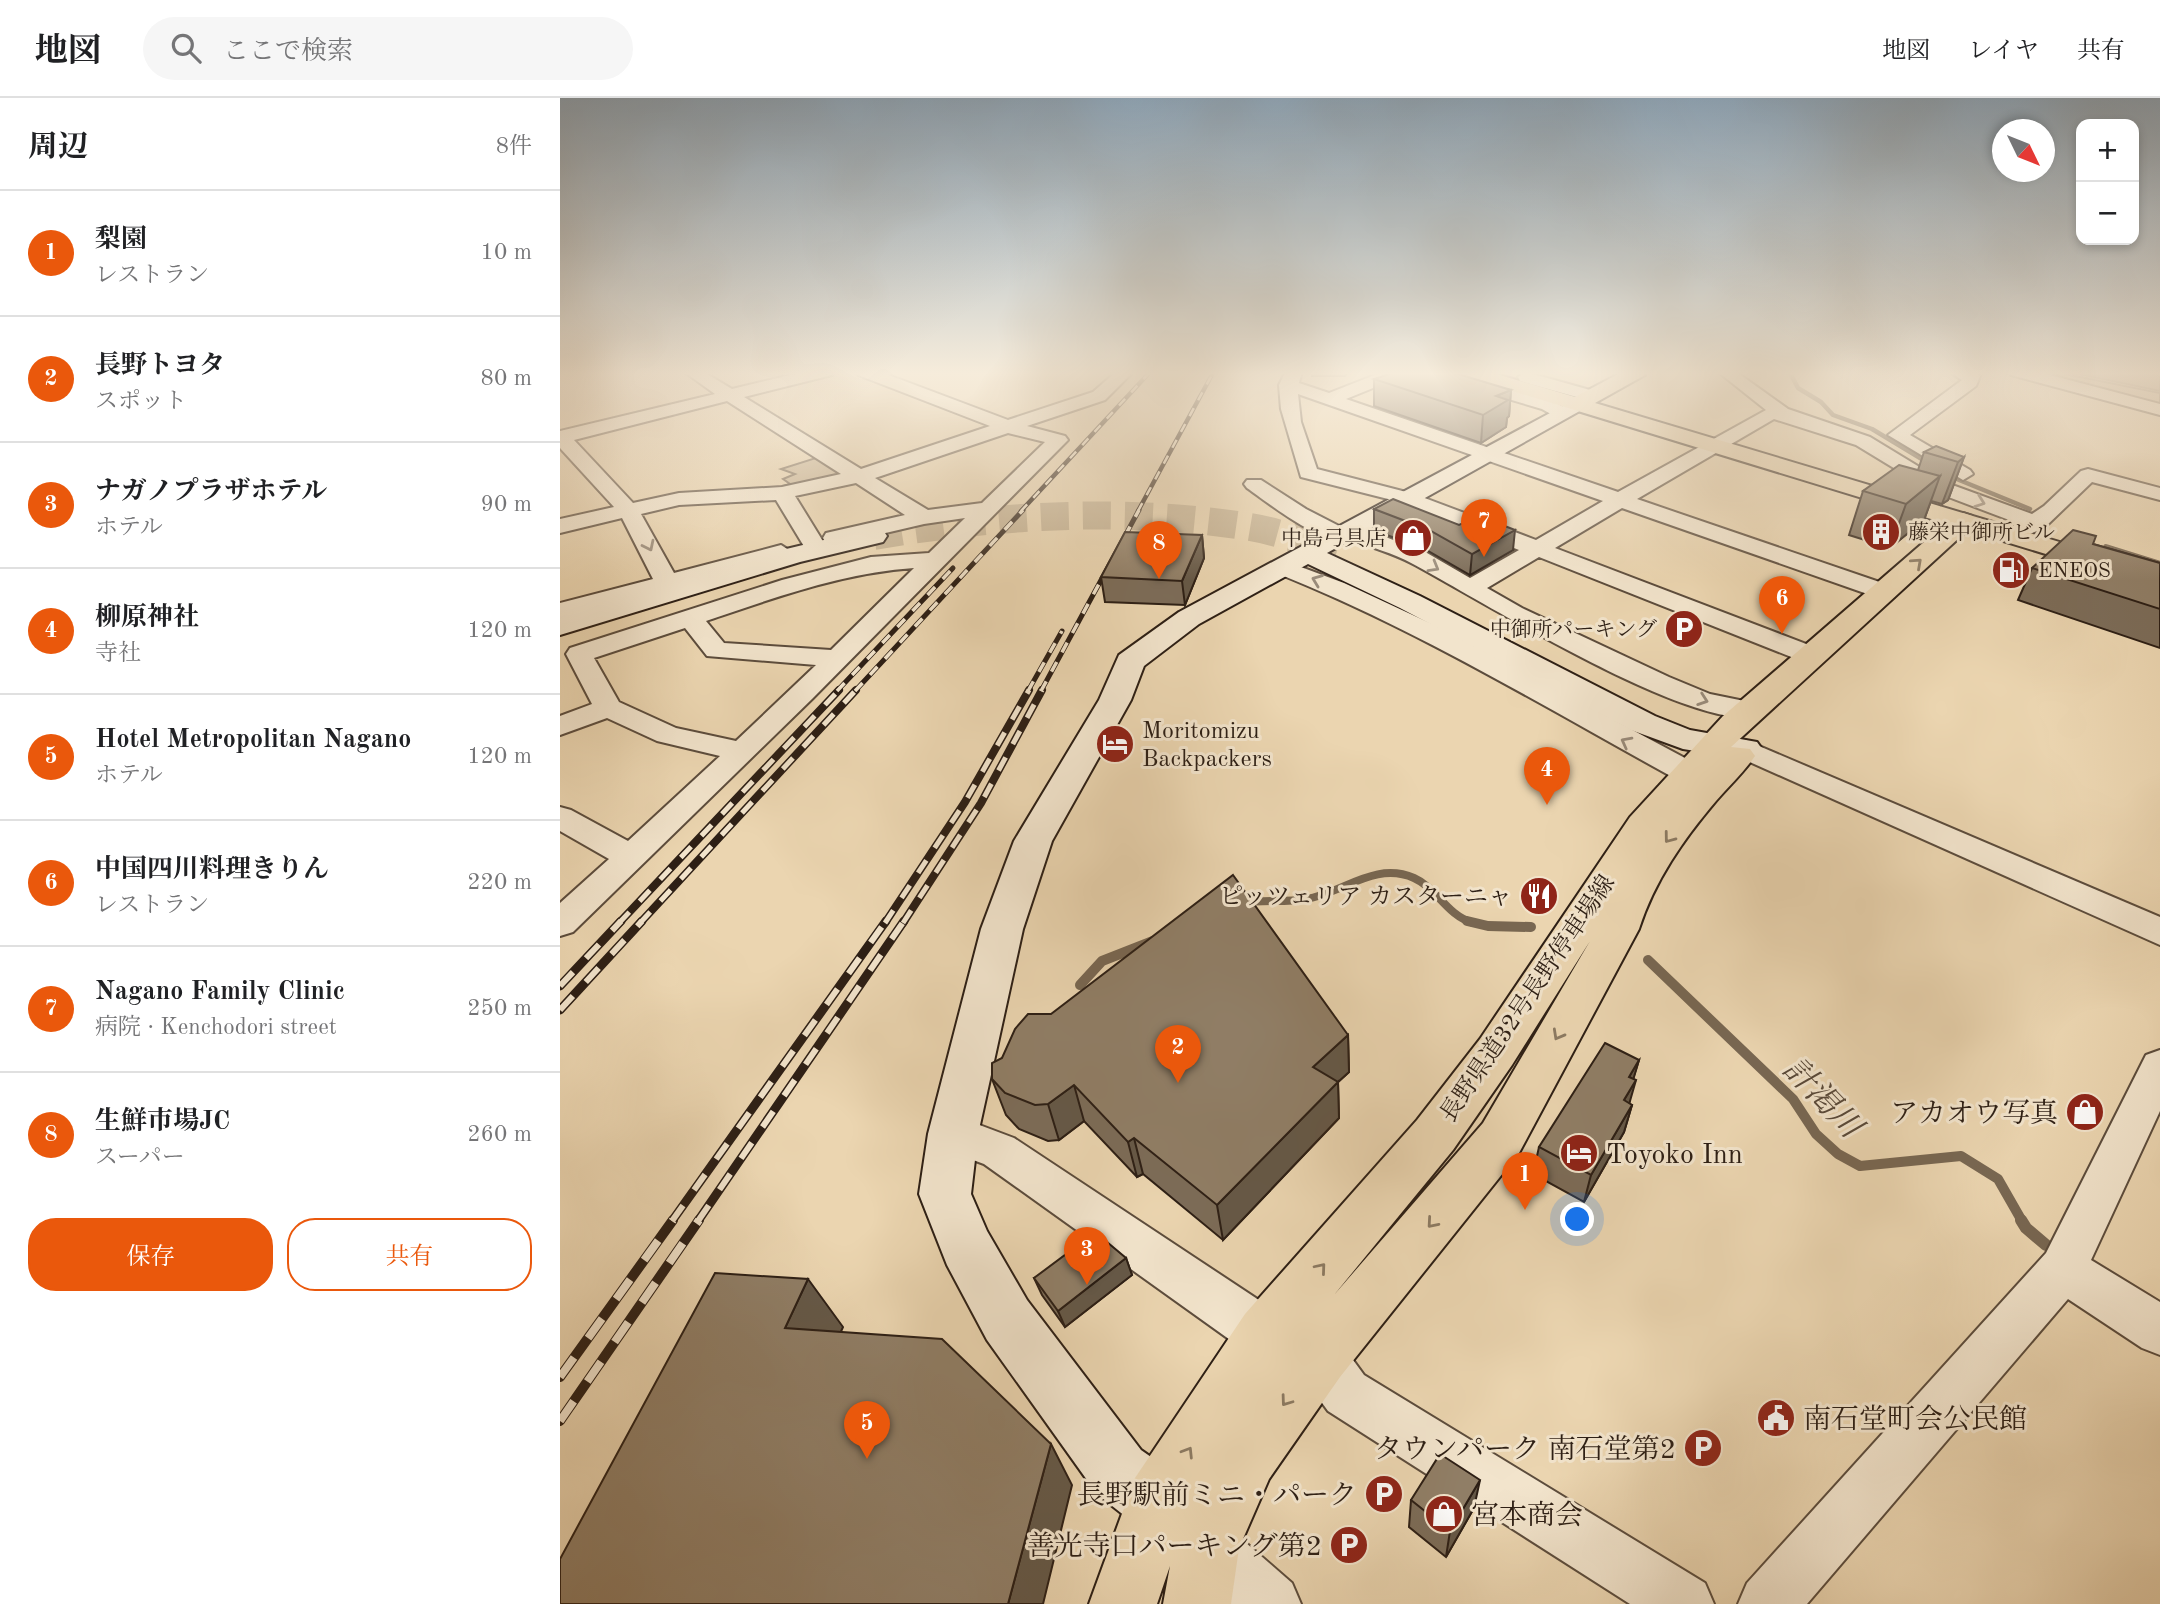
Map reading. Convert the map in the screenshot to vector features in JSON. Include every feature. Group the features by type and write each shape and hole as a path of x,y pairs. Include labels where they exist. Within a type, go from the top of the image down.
{"main road":[{"path":"1702,441 2011,524 2160,581"},
{"name":"長野県道32号長野停車場線","path":"1122,1604 1158,1501 1265,1334 1435,1135 1496,1052 1643,826 1723,743 1813,656 1885,592 2011,524"},
{"name":"長野県道32号長野停車場線","path":"1201,1575 1247,1457 1319,1356 1473,1175 1501,1138 1618,929 1624,904 1678,827 1723,743 2011,524"}],"street":[{"path":"563,441 628,510 667,582"},
{"path":"804,441 924,517"},
{"path":"560,526 679,499 782,493 860,476 967,441"},
{"path":"560,923 838,658 933,560 1057,441"},
{"path":"1291,441 1294,476"},
{"path":"1452,441 1885,592"},
{"path":"1271,1604 1201,1575 1158,1501 1119,1472 1007,1320 966,1247 945,1194 953,1134 1002,929 1033,841 1115,700 1130,662 1189,618 1325,549 1407,498 1511,441"},
{"path":"1471,588 1721,441"},
{"path":"1863,441 1937,486 2011,524"},
{"path":"1908,441 1974,480 2011,524"},
{"path":"2011,524 2088,475 2160,494"},
{"path":"1813,656 1407,498 1294,476 1254,484 1298,514 1325,549 1410,602 1643,723 1683,739 1723,743 2160,932"},
{"path":"782,493 813,543"},
{"path":"560,611 813,543 924,517 988,509"},
{"path":"560,626 791,556 873,543 560,640"},
{"path":"1325,549 1419,558 1514,613 1659,683 1713,704 1723,743"},
{"path":"740,751 667,734 608,708 579,654 871,564 933,560"},
{"path":"690,618 716,650 838,658"},
{"path":"560,726 608,708"},
{"path":"560,817 619,851 635,854"},
{"path":"1768,1604 2063,1269 2160,1067"},
{"path":"953,1134 999,1150 1265,1334"},
{"path":"2063,1269 2160,1330"},
{"path":"1319,1356 1346,1393 1684,1604"}],"shaded area":[{"path":"822,456 850,476 770,490 790,484 783,479 795,474 781,469"}],"building":[{"path":"1936,446 1964,457 1958,462 1924,452"},
{"path":"1899,465 1940,476 1906,504 1863,491"},
{"path":"1393,499 1459,525 1479,516 1515,530 1472,554 1429,530 1374,509"},
{"path":"2073,530 2096,536 2093,544 2160,563 2160,609 2032,568"},
{"path":"1125,532 1202,535 1182,581 1101,577"},
{"path":"1233,875 1348,1035 1313,1067 1338,1082 1217,1205 1134,1138 1128,1142 1074,1085 1048,1104 1035,1105 1005,1093 992,1079 992,1063 1002,1058 1015,1029 1028,1014 1051,1014"},
{"name":"Toyoko Inn","path":"1605,1043 1639,1060 1629,1077 1636,1080 1624,1100 1632,1105 1591,1175 1539,1147"},
{"path":"1101,1237 1126,1258 1058,1311 1034,1278 1085,1240"},
{"path":"715,1273 808,1279 785,1328 942,1339 1051,1444 1008,1604 560,1604 560,1559"},
{"path":"1440,1454 1480,1480 1450,1531 1411,1500"}],"waterway":[{"path":"1892,441 1930,464"},
{"path":"1947,475 2030,509"},
{"path":"2106,547 2160,564"},
{"name":"計渇川","path":"1242,903 1306,899 1372,876 1400,874 1422,882 1456,914 1470,922"},
{"name":"計渇川","path":"1470,922 1488,926 1531,927"},
{"name":"計渇川","path":"1080,985 1102,961 1153,941"},
{"name":"計渇川","path":"1648,960 1793,1099 1816,1134 1838,1154 1860,1166 1961,1156 1998,1179 2022,1221"},
{"name":"計渇川","path":"2021,1220 2026,1228 2046,1245"}],"tunnel":[{"path":"874,536 1015,519 1062,516 1156,517 1250,527 1337,551"}],"railway":[{"path":"1021,511 1086,441"},
{"path":"1138,511 1176,441"},
{"path":"855,691 1023,510"},
{"path":"1041,691 1139,510"},
{"path":"837,691 953,568"},
{"path":"1028,691 1062,631"},
{"path":"619,923 839,690"},
{"path":"640,923 856,690"},
{"path":"885,923 965,802 1029,690"},
{"path":"903,923 981,803 1042,690"},
{"path":"560,986 621,921"},
{"path":"560,1010 642,921"},
{"path":"672,1221 886,921"},
{"path":"698,1221 904,921"},
{"path":"560,1377 673,1220"},
{"path":"560,1421 699,1220"}],"place":[{"name":"藤栄中御所ビル","path":"1881,532"},
{"name":"中島弓具店","path":"1413,538"},
{"name":"Nagano Family Clinic","path":"1484,557"},
{"name":"ENEOS","path":"2011,570"},
{"name":"生鮮市場JC","path":"1159,579"},
{"name":"中御所パーキング","path":"1684,629"},
{"name":"中国四川料理きりん","path":"1782,634"},
{"name":"Moritomizu Backpackers","path":"1115,744"},
{"name":"柳原神社","path":"1547,805"},
{"name":"ピッツェリア カスターニャ","path":"1539,896"},
{"name":"長野トヨタ","path":"1178,1083"},
{"name":"アカオウ写真","path":"2085,1112"},
{"name":"Toyoko Inn","path":"1579,1153"},
{"name":"梨園","path":"1525,1210"},
{"name":"ナガノプラザホテル","path":"1087,1285"},
{"name":"南石堂町会公民館","path":"1776,1418"},
{"name":"タウンパーク 南石堂第2","path":"1703,1448"},
{"name":"Hotel Metropolitan Nagano","path":"867,1459"},
{"name":"長野駅前ミニ・パーク","path":"1384,1494"},
{"name":"宮本商会","path":"1444,1514"},
{"name":"善光寺口パーキング第2","path":"1349,1545"}]}
